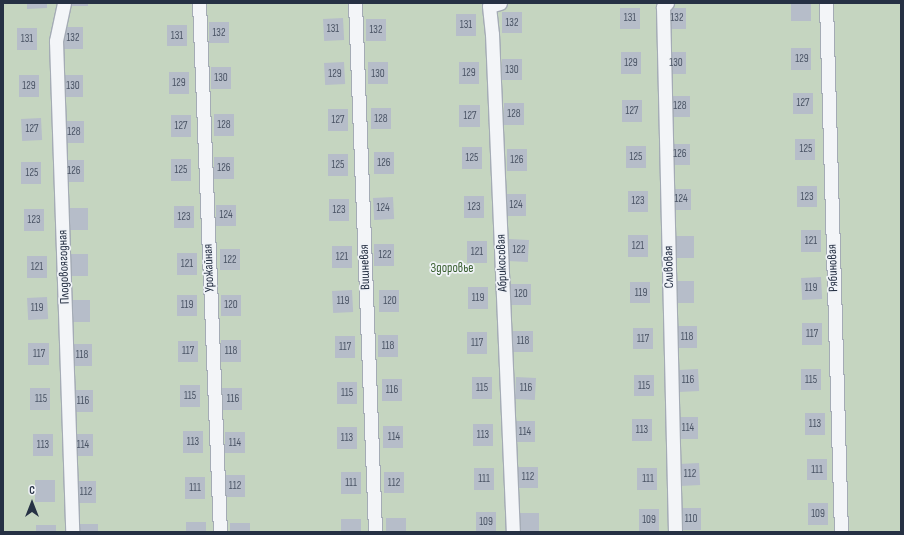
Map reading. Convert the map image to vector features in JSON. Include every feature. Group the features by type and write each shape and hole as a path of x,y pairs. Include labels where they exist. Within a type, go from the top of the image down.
{"street":[{"name":"Плодовоягодная","path":"64,3 56,41 72,532"},
{"name":"Урожайная","path":"199,3 220,532"},
{"name":"Вишневая","path":"355,3 375,532"},
{"name":"Абрикосовая","path":"500,3 489,6 492,34 513,532"},
{"name":"Сливовая","path":"667,3 663,7 675,532"},
{"name":"Рябиновая","path":"826,3 841,532"}],"green space":[{"name":"Здоровье","path":"3,3 901,3 901,532 3,532"}],"building":[{"path":"27,3 47,3 47,8 27,9"},
{"path":"68,3 88,3 88,6 68,6"},
{"path":"791,3 811,3 811,21 791,21"},
{"path":"620,8 640,8 640,29 620,29"},
{"path":"666,8 686,8 686,29 666,29"},
{"path":"502,12 522,12 522,33 502,33"},
{"path":"456,14 476,14 476,36 456,36"},
{"path":"343,18 344,40 324,41 323,19"},
{"path":"366,19 386,19 386,41 366,41"},
{"path":"209,22 229,22 229,43 209,43"},
{"path":"167,25 187,25 187,46 167,46"},
{"path":"63,27 83,27 83,49 63,49"},
{"path":"17,28 37,28 37,50 17,50"},
{"path":"791,48 811,48 811,70 791,70"},
{"path":"621,52 641,52 641,74 621,74"},
{"path":"666,52 686,52 686,74 666,74"},
{"path":"502,59 522,59 522,80 502,80"},
{"path":"344,62 345,84 325,85 324,63"},
{"path":"368,62 388,62 388,84 368,84"},
{"path":"459,62 479,62 479,84 459,84"},
{"path":"211,67 231,67 231,89 211,89"},
{"path":"169,72 189,72 189,94 169,94"},
{"path":"19,75 39,75 39,97 19,97"},
{"path":"63,75 83,75 83,97 63,97"},
{"path":"793,93 813,93 813,114 793,114"},
{"path":"670,96 690,96 690,117 670,117"},
{"path":"622,100 642,100 642,122 622,122"},
{"path":"504,103 524,103 524,125 504,125"},
{"path":"459,105 480,105 480,127 459,127"},
{"path":"371,108 391,108 391,129 371,129"},
{"path":"328,109 348,109 348,131 328,131"},
{"path":"214,114 234,114 234,136 214,136"},
{"path":"171,115 191,115 191,137 171,137"},
{"path":"41,118 42,140 22,141 21,119"},
{"path":"64,121 84,121 84,143 64,143"},
{"path":"795,139 815,139 815,160 795,160"},
{"path":"670,144 690,144 690,165 670,165"},
{"path":"626,146 646,146 646,168 626,168"},
{"path":"462,147 482,147 482,169 462,169"},
{"path":"507,149 527,149 527,171 507,171"},
{"path":"374,152 394,152 394,174 374,174"},
{"path":"328,154 348,154 348,176 328,176"},
{"path":"214,157 234,157 234,179 214,179"},
{"path":"171,159 191,159 191,181 171,181"},
{"path":"64,160 84,160 84,182 64,182"},
{"path":"21,162 41,162 41,184 21,184"},
{"path":"797,186 817,186 817,207 797,207"},
{"path":"671,189 691,189 691,210 671,210"},
{"path":"628,191 648,191 648,212 628,212"},
{"path":"506,194 526,194 526,216 506,216"},
{"path":"464,196 484,196 484,218 464,218"},
{"path":"393,197 394,219 374,220 373,198"},
{"path":"329,199 349,199 349,221 329,221"},
{"path":"216,205 236,205 236,226 216,226"},
{"path":"174,206 194,206 194,228 174,228"},
{"path":"68,208 88,208 88,230 68,230"},
{"path":"24,209 44,209 44,231 24,231"},
{"path":"801,230 821,230 821,252 801,252"},
{"path":"628,235 648,235 648,257 628,257"},
{"path":"674,236 694,236 694,258 674,258"},
{"path":"509,239 529,240 528,262 508,261"},
{"path":"467,241 487,241 487,263 467,263"},
{"path":"374,244 394,244 394,266 374,266"},
{"path":"332,246 352,246 352,268 332,268"},
{"path":"220,249 240,249 240,270 220,270"},
{"path":"177,253 197,253 197,275 177,275"},
{"path":"68,254 88,254 88,276 68,276"},
{"path":"27,256 47,256 47,278 27,278"},
{"path":"821,277 822,299 802,300 801,278"},
{"path":"674,281 694,281 694,303 674,303"},
{"path":"630,282 650,282 650,303 630,303"},
{"path":"511,284 531,284 531,305 511,305"},
{"path":"468,287 488,287 488,309 468,309"},
{"path":"352,290 353,312 333,313 332,291"},
{"path":"379,290 399,290 399,312 379,312"},
{"path":"177,295 197,295 197,316 177,316"},
{"path":"221,295 241,295 241,316 221,316"},
{"path":"47,297 48,319 28,320 27,298"},
{"path":"70,300 90,300 90,322 70,322"},
{"path":"802,323 822,323 822,345 802,345"},
{"path":"677,326 697,326 697,348 677,348"},
{"path":"633,328 653,328 653,349 633,349"},
{"path":"513,331 533,331 533,352 513,352"},
{"path":"467,332 487,332 487,354 467,354"},
{"path":"378,335 398,335 398,357 378,357"},
{"path":"335,336 355,336 355,358 335,358"},
{"path":"221,340 241,340 241,362 221,362"},
{"path":"178,341 198,341 198,362 178,362"},
{"path":"28,343 49,343 49,365 28,365"},
{"path":"72,344 92,344 92,366 72,366"},
{"path":"698,369 699,391 679,392 678,370"},
{"path":"801,369 821,369 821,390 801,390"},
{"path":"634,375 654,375 654,396 634,396"},
{"path":"472,377 492,377 492,399 472,399"},
{"path":"516,377 536,378 535,400 515,399"},
{"path":"382,379 402,379 402,401 382,401"},
{"path":"337,382 357,382 357,404 337,404"},
{"path":"180,385 200,385 200,407 180,407"},
{"path":"30,388 50,388 50,410 30,410"},
{"path":"222,388 242,388 242,410 222,410"},
{"path":"73,390 93,390 93,412 73,412"},
{"path":"805,413 825,413 825,435 805,435"},
{"path":"678,417 698,417 698,439 678,439"},
{"path":"632,419 652,419 652,441 632,441"},
{"path":"515,421 535,421 535,442 515,442"},
{"path":"473,424 493,424 493,446 473,446"},
{"path":"383,426 403,426 403,448 383,448"},
{"path":"337,427 357,427 357,449 337,449"},
{"path":"183,431 203,431 203,453 183,453"},
{"path":"225,432 245,432 245,453 225,453"},
{"path":"33,434 53,434 53,456 33,456"},
{"path":"73,434 93,434 93,456 73,456"},
{"path":"807,459 827,459 827,480 807,480"},
{"path":"699,463 700,485 680,486 679,464"},
{"path":"518,467 538,467 538,488 518,488"},
{"path":"474,468 494,468 494,490 474,490"},
{"path":"637,468 657,468 657,490 637,490"},
{"path":"341,472 361,472 361,494 341,494"},
{"path":"384,472 404,472 404,493 384,493"},
{"path":"225,475 245,475 245,497 225,497"},
{"path":"185,477 205,477 205,499 185,499"},
{"path":"35,480 55,480 55,502 35,502"},
{"path":"76,481 96,481 96,503 76,503"},
{"path":"808,503 828,503 828,525 808,525"},
{"path":"681,508 701,508 701,530 681,530"},
{"path":"639,509 659,509 659,531 639,531"},
{"path":"476,512 496,512 496,532 476,532"},
{"path":"519,513 539,513 539,532 519,532"},
{"path":"386,518 406,518 406,532 386,532"},
{"path":"341,519 361,519 361,532 341,532"},
{"path":"186,522 206,522 206,532 186,532"},
{"path":"230,523 250,523 250,532 230,532"},
{"path":"78,524 98,524 98,532 78,532"},
{"path":"36,525 56,525 56,532 36,532"}]}
